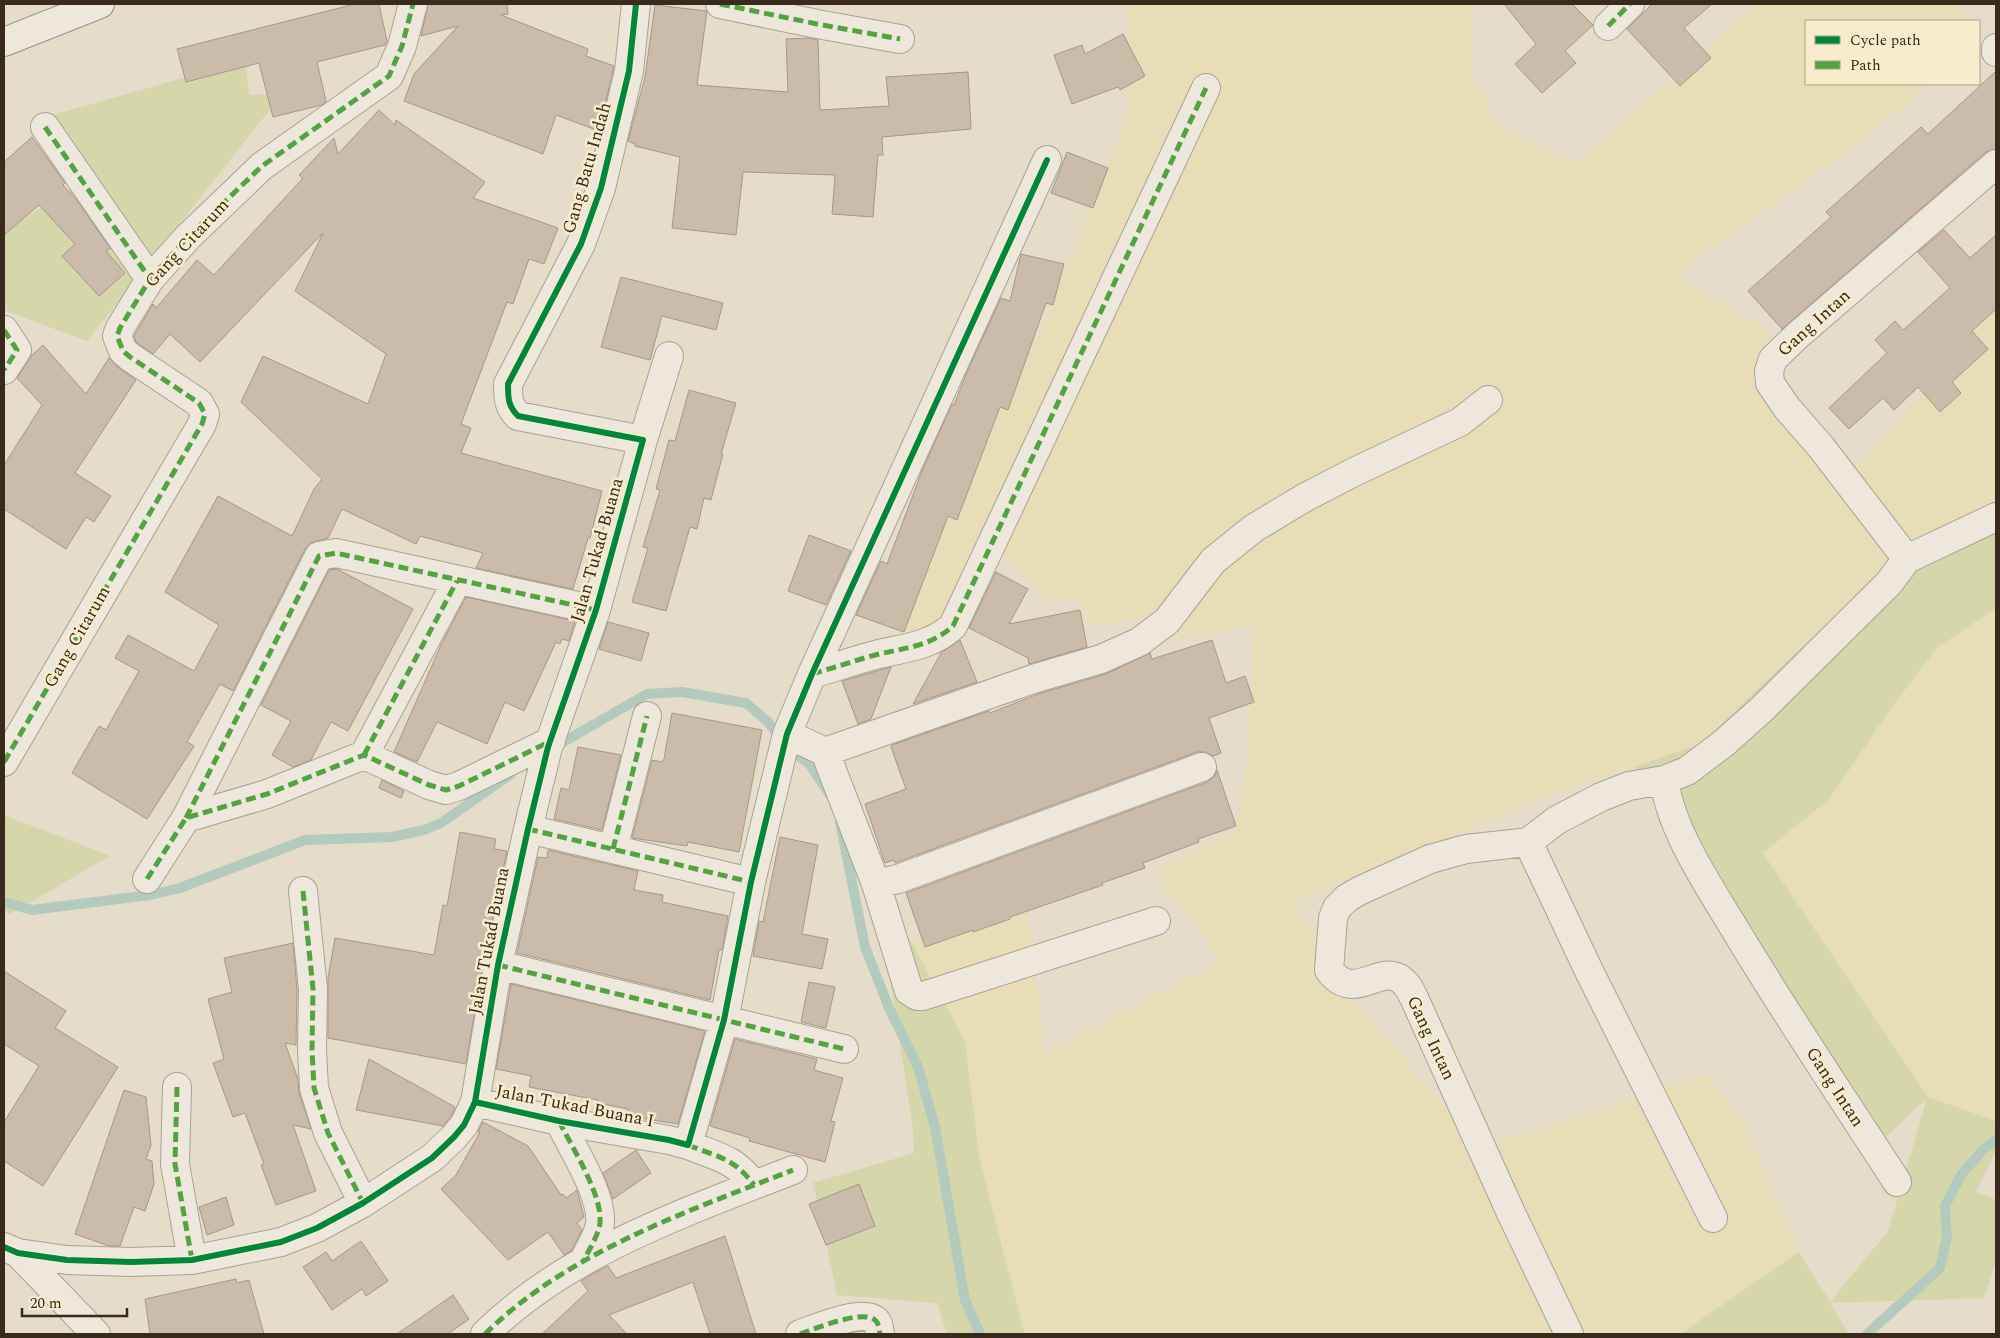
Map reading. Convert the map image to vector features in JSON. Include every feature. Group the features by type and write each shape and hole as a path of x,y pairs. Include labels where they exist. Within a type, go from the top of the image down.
{"street":[{"path":"4,42 100,4"},
{"name":"Gang Citarum","path":"4,762 202,424 204,414 199,403 130,357 120,345 117,336 120,328 150,279 188,237 262,166 389,76 402,46 413,4"},
{"name":"Gang Batu Indah","path":"636,4 629,71 598,197 582,244 508,384 509,405 518,416 643,440"},
{"path":"720,4 900,39"},
{"path":"1608,26 1630,4"},
{"path":"812,674 875,655 916,647 936,639 953,626 1206,88"},
{"path":"45,127 150,279"},
{"path":"678,1142 724,1020 751,882 785,742 812,674 1047,160"},
{"name":"Gang Intan","path":"1907,559 1821,447 1787,408 1770,383 1769,370 1774,359 1798,335 1996,164"},
{"path":"4,330 17,350 4,370"},
{"name":"Jalan Tukad Buana","path":"11,1250 67,1260 131,1262 192,1260 281,1242 317,1228 363,1203 432,1158 464,1125 475,1102 498,965 548,748 596,610 643,440 669,356"},
{"path":"785,742 825,752 1033,679 1101,659 1139,642 1167,621 1213,561 1254,528 1304,498 1346,476 1460,422 1488,400"},
{"path":"1713,1218 1589,971 1528,842 1557,820 1600,797 1628,786 1664,780 1687,771 1762,710 1889,583 1907,559 1996,517"},
{"path":"147,879 186,818 319,556 336,553 596,610"},
{"path":"186,818 267,794 364,755 457,580"},
{"path":"613,849 647,716"},
{"path":"364,755 429,785 446,790 548,748"},
{"path":"825,752 876,884 909,991 917,996 923,996 1156,921"},
{"path":"876,884 898,879 1202,766"},
{"name":"Gang Intan","path":"1664,780 1672,816 1707,884 1765,980 1897,1182"},
{"path":"528,829 751,882"},
{"name":"Gang Intan","path":"1528,842 1466,849 1430,859 1347,898 1337,908 1333,918 1329,970 1336,979 1346,985 1368,982 1382,976 1391,975 1405,983 1415,1000 1511,1213 1569,1334"},
{"path":"303,892 313,989 312,1050 314,1088 328,1133 363,1203"},
{"path":"498,965 844,1049"},
{"path":"177,1087 175,1164 192,1260"},
{"name":"Jalan Tukad Buana I","path":"475,1102 559,1121 678,1142 733,1162 754,1185"},
{"path":"559,1121 594,1190 600,1208 599,1227 584,1260"},
{"path":"485,1334 524,1299 584,1260 673,1218 793,1170"},
{"path":"11,1250 96,1334"},
{"path":"800,1334 848,1319 865,1317 874,1319 878,1323 880,1334"}],"shaded area":[{"path":"1127,4 1474,4 1470,72 1503,130 1577,163 1756,4 1956,4 1968,20 1805,20 1805,85 1929,85 1850,150 1674,276 1770,331 1794,415 1850,476 1946,367 1996,287 1996,502 1893,560 1700,744 1549,796 1291,902 1354,1001 1480,1148 1708,1074 1743,1121 1799,1252 1680,1334 1027,1334 1024,1332 979,1161 965,1041 911,941 1028,911 1045,1052 1221,962 1154,870 1236,831 1247,759 1254,625 1141,648 1169,618 1093,624 1079,603 1044,598 993,544 952,622 897,635 918,575 1045,321 1128,114"},
{"path":"1996,608 1996,1121 1928,1097 1762,853 1830,798 1891,708 1937,648"}],"green space":[{"path":"245,58 249,95 283,93 87,341 6,311 4,308 4,225 7,229 91,177 46,117 232,64"},
{"path":"1996,502 1996,608 1937,648 1891,708 1830,798 1763,853 1928,1097 1996,1121 1996,1150 1976,1192 1996,1200 1996,1262 1984,1298 1830,1303 1849,1334 1680,1334 1799,1252 1830,1302 1888,1231 1927,1098 1870,1152 1838,1117 1634,767 1700,744 1894,560"},
{"path":"4,815 110,856 10,914 4,911"},
{"path":"911,941 965,1041 980,1161 1024,1332 1027,1334 947,1334 937,1303 837,1295 813,1183 914,1153 913,1130 886,951"}],"building":[{"path":"355,4 379,4 387,41 385,45 317,62 326,101 322,105 273,117 259,63 186,82 177,49"},
{"path":"428,4 507,4 508,14 501,15 588,49 586,56 614,66 599,131 556,115 543,154 404,101 414,74 458,26 421,36"},
{"path":"1504,4 1572,4 1593,25 1565,51 1576,63 1542,93 1515,64 1536,44"},
{"path":"1652,4 1712,4 1684,28 1711,58 1680,86 1627,29"},
{"path":"655,5 707,11 697,85 788,92 786,39 809,38 818,40 820,110 889,106 886,77 968,72 971,129 882,137 883,155 878,155 873,217 832,214 835,175 743,172 736,235 672,228 680,157 635,146 635,144 628,141 645,77"},
{"path":"1123,34 1145,76 1120,90 1118,87 1072,104 1054,55 1082,45 1085,54"},
{"path":"1996,71 1996,149 1986,152 1782,329 1748,291 1831,217 1826,212 1921,127 1928,134"},
{"path":"379,110 395,125 396,120 485,182 473,198 558,228 544,264 529,259 513,304 507,302 461,424 471,428 461,453 602,491 590,538 588,538 573,589 476,568 483,553 420,536 416,544 342,509 328,538 310,543 305,549 233,691 220,684 187,742 194,746 147,819 72,773 99,726 106,730 139,671 115,658 128,635 194,671 219,625 165,592 218,496 292,536 314,489 322,479 241,402 263,356 368,404 386,354 295,291 323,233 200,362 170,334 153,354 136,342 134,336 153,304 156,308 197,260 214,275 303,178 299,175 334,138 338,154"},
{"path":"32,137 65,183 63,185 76,199 110,248 106,251 125,273 99,296 62,256 75,244 39,205 4,235 4,162"},
{"path":"1067,152 1108,168 1093,208 1051,193"},
{"path":"1944,230 1970,258 1996,235 1996,309 1972,331 1988,349 1952,382 1961,393 1940,412 1918,387 1894,410 1883,398 1849,429 1829,408 1887,353 1875,340 1895,321 1903,330 1950,288 1918,252"},
{"path":"1021,254 1064,264 1053,305 1046,303 1008,410 1000,407 957,520 948,516 904,632 856,615 881,561 887,564 922,471 952,404 954,405 1001,298 1010,301"},
{"path":"621,277 723,303 716,330 662,316 650,360 601,347"},
{"path":"43,345 86,394 109,358 120,369 136,380 75,473 111,496 94,522 86,517 66,549 4,509 4,465 42,405 17,378 31,356"},
{"path":"689,390 736,403 721,454 723,454 711,500 704,498 697,529 690,527 666,611 632,602 648,548 643,547 660,490 656,489 669,440 675,441"},
{"path":"809,535 851,551 826,605 788,591"},
{"path":"337,569 413,609 348,731 331,722 311,760 293,767 272,755 291,721 261,705 329,570"},
{"path":"996,572 1028,589 1009,624 1080,610 1087,647 1029,664 1028,658 969,628"},
{"path":"466,597 575,621 569,641 562,639 560,644 556,642 524,711 505,702 487,744 437,722 417,762 394,752 441,645"},
{"path":"608,622 649,633 641,661 599,649"},
{"path":"960,640 977,682 913,704 941,653"},
{"path":"1212,640 1226,683 1245,676 1254,702 1209,718 1221,753 1213,756 1205,752 1197,752 895,863 894,860 885,863 865,804 906,789 891,747 892,745 989,711 990,713 1038,694 1106,674 1150,653 1152,659"},
{"path":"891,667 871,719 858,724 842,681"},
{"path":"672,713 762,730 739,852 688,842 687,846 632,838 652,760 662,762 664,759"},
{"path":"578,747 621,755 602,830 554,819 561,788 569,790"},
{"path":"1217,770 1236,826 1198,839 1199,842 1143,863 1145,868 1102,883 1103,885 1010,917 1010,919 973,932 973,930 925,947 906,893 1207,782 1214,777"},
{"path":"382,780 404,791 401,798 379,788"},
{"path":"460,832 496,839 494,849 507,851 483,962 466,1064 328,1038 328,978 335,938 434,955 443,905 447,906"},
{"path":"780,837 818,845 802,934 828,939 822,969 753,956 759,921 763,922"},
{"path":"548,850 638,871 634,890 663,895 662,902 728,916 722,950 719,950 710,1000 517,953 538,857 547,858"},
{"path":"293,943 297,990 296,1045 285,1043 298,1079 299,1093 311,1129 293,1125 316,1191 276,1205 261,1165 264,1164 245,1113 233,1117 213,1063 224,1059 208,999 232,992 224,958"},
{"path":"4,971 66,1011 55,1028 118,1067 43,1186 4,1161 4,1122 39,1066 4,1044"},
{"path":"809,982 835,987 826,1028 801,1022"},
{"path":"511,984 705,1031 678,1124 627,1116 628,1109 598,1103 598,1100 529,1087 531,1076 496,1069"},
{"path":"735,1039 817,1059 814,1070 843,1078 831,1121 835,1122 825,1162 749,1141 750,1138 710,1126"},
{"path":"369,1059 455,1107 451,1116 443,1126 356,1110"},
{"path":"124,1090 146,1097 151,1145 146,1159 152,1161 154,1184 145,1211 134,1207 120,1246 109,1246 75,1234"},
{"path":"483,1122 528,1146 561,1195 563,1194 566,1198 577,1190 584,1217 577,1223 582,1230 571,1251 564,1255 548,1232 508,1260 441,1189 456,1175 480,1132 478,1132"},
{"path":"636,1150 651,1173 613,1199 603,1173"},
{"path":"859,1184 875,1226 826,1245 809,1204"},
{"path":"226,1197 234,1225 207,1235 199,1207"},
{"path":"725,1236 756,1334 710,1334 693,1282 609,1315 627,1334 542,1334 588,1291 581,1281 598,1271 608,1266 616,1278"},
{"path":"361,1241 388,1281 366,1296 362,1289 332,1310 303,1267 326,1252 332,1261"},
{"path":"236,1279 237,1283 249,1280 264,1334 150,1334 145,1299"},
{"path":"453,1295 469,1319 448,1334 397,1334"}],"waterway":[{"path":"553,748 647,694 682,692 746,703 767,721 787,746 810,765 830,795"},
{"path":"4,902 32,910 150,895 180,888 305,840 392,837 424,830 441,823 511,774"},
{"path":"840,822 865,947 889,1008 918,1067 935,1127 965,1300 980,1334"},
{"path":"1867,1334 1940,1268 1947,1237 1945,1206 1961,1175 1983,1150 1996,1140"}],"marked path":[{"path":"4,762 202,424 205,414 199,403 123,351 117,336 120,328 150,279 188,237 262,166 389,76 402,46 413,4"},
{"path":"720,4 900,39"},
{"path":"1608,26 1630,4"},
{"path":"812,674 875,655 926,643 953,626 1206,88"},
{"path":"45,127 150,279"},
{"path":"4,330 17,350 4,370"},
{"path":"186,818 319,556 336,553 596,610"},
{"path":"364,755 457,581"},
{"path":"613,849 647,716"},
{"path":"147,879 186,818 267,794 364,755 429,785 446,790 459,786 551,741"},
{"path":"528,829 751,882"},
{"path":"303,891 313,989 312,1050 314,1088 328,1133 363,1203"},
{"path":"498,965 844,1049"},
{"path":"177,1087 175,1164 192,1260"},
{"path":"559,1121 586,1174 598,1203 599,1228 584,1260"},
{"path":"688,1145 725,1159 747,1176 754,1185"},
{"path":"485,1334 518,1305 553,1280 591,1257 670,1219 793,1170"},
{"path":"800,1334 838,1321 859,1317 868,1317 875,1320 880,1334"}],"cycle path":[{"path":"4,1247 18,1253 67,1260 131,1262 192,1260 281,1242 317,1228 363,1203 432,1158 464,1125 475,1102 498,965 548,747 596,610 643,440 518,416 510,405 508,389 508,384 581,244 601,188 629,71 636,4"},
{"path":"475,1102 559,1121 688,1145 724,1020 751,882 787,734 812,674 1047,160"}]}
